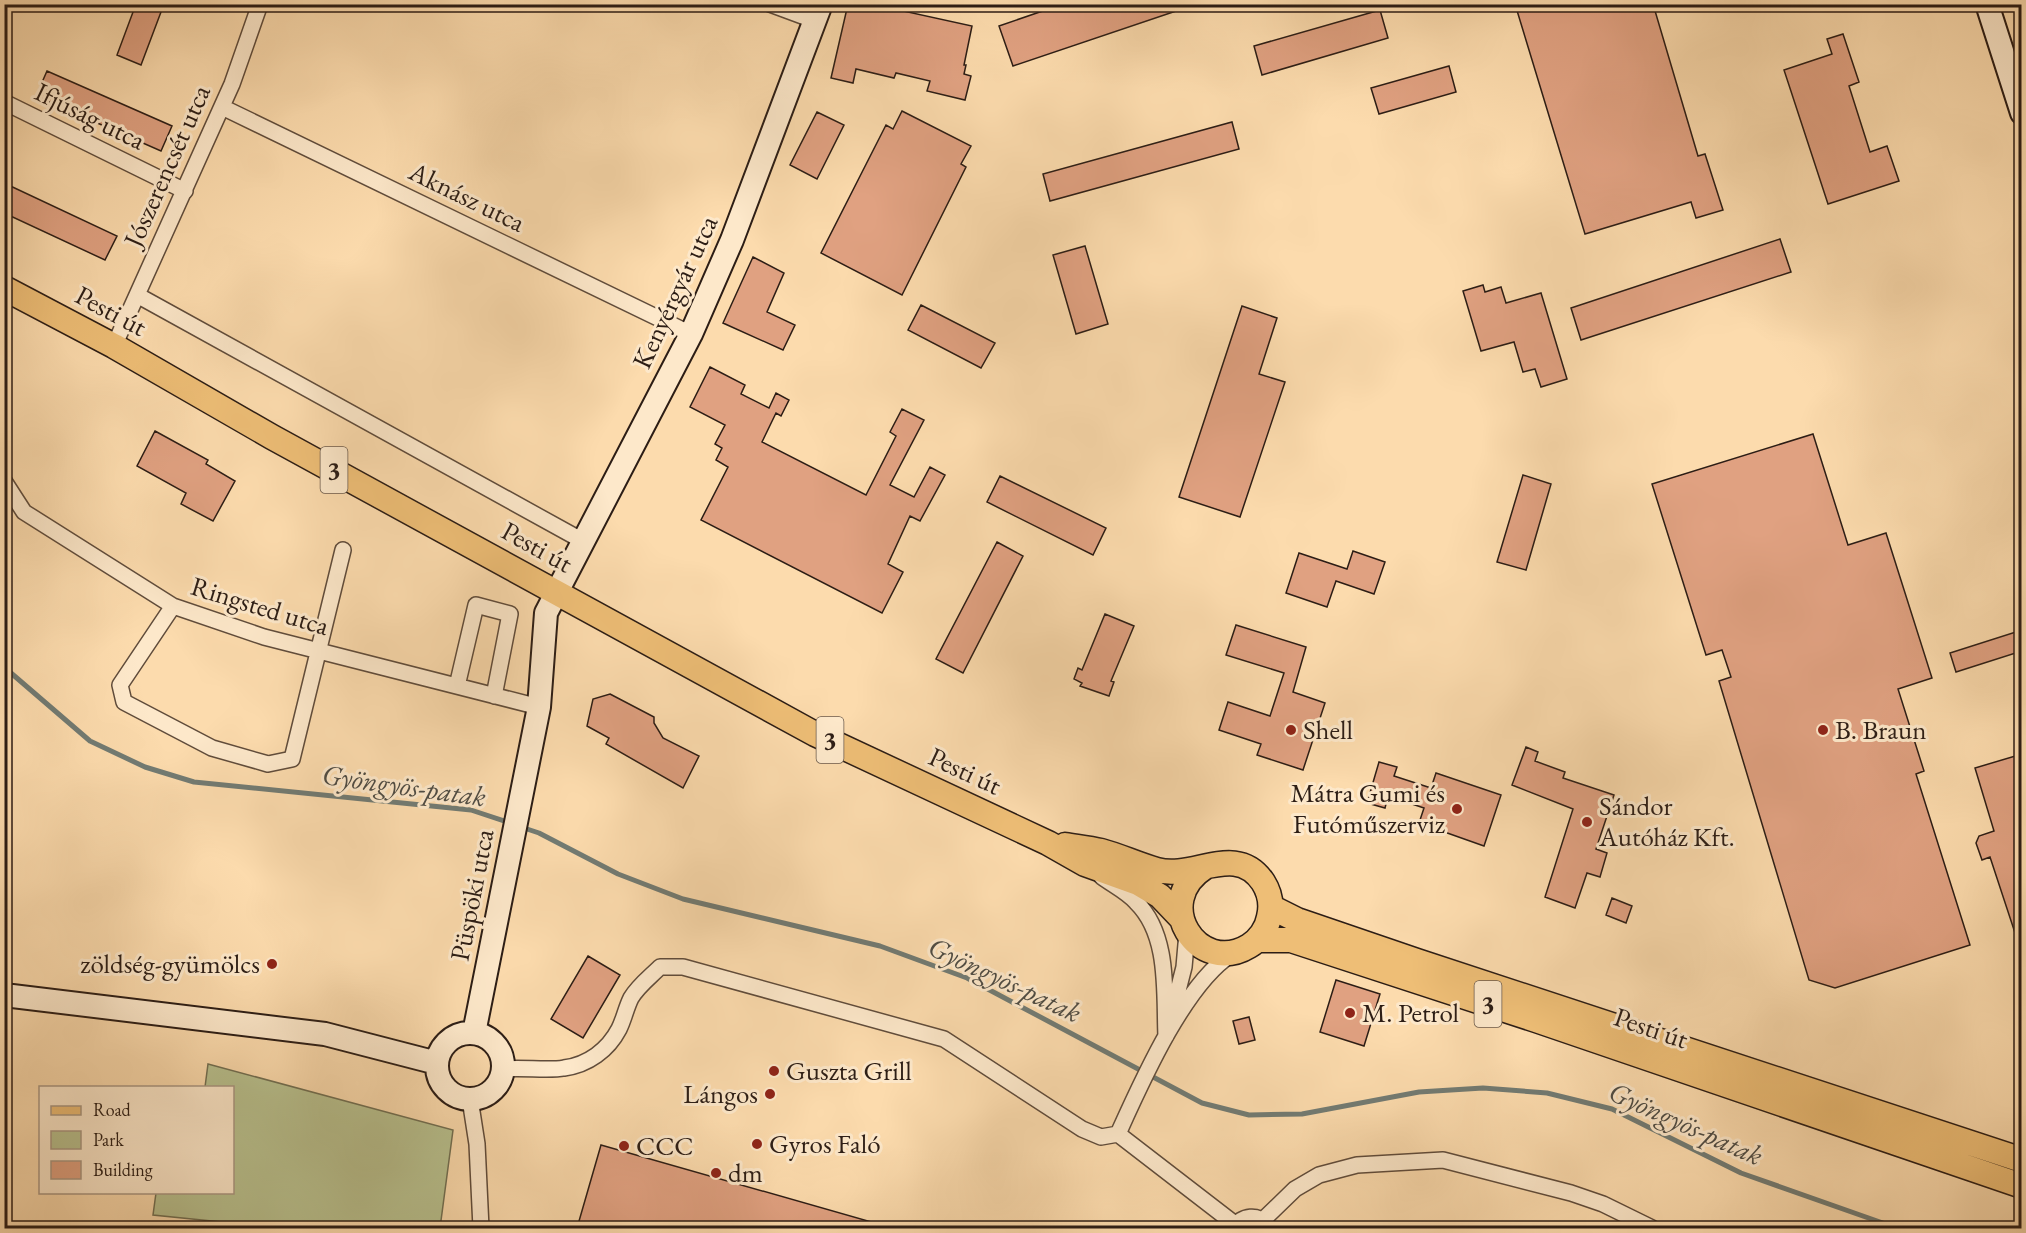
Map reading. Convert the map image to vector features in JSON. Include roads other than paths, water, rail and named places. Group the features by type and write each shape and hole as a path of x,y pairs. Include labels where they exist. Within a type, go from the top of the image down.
{"main road":[{"name":"Pesti út","path":"4,288 114,346 272,437 815,734 1048,843 1085,864 1138,883 1160,896 1206,948 1215,952 1236,952 1257,940 1291,940 1536,1020 2022,1186"},
{"name":"Pesti út","path":"1048,843 1100,851 1158,870 1181,872 1222,862 1249,868 1267,889 1271,907 1308,924 2022,1160"},
{"path":"1184,925 1180,902 1185,886 1205,867"},
{"path":"1257,940 1267,925 1271,907"}],"street":[{"name":"Jószerencsét utca","path":"114,346 222,107 260,4"},
{"path":"770,4 819,13"},
{"path":"1987,4 2022,112"},
{"name":"Kenyérgyár utca","path":"557,592 691,334 732,240 819,13"},
{"name":"Ifjúság utca","path":"4,102 185,190"},
{"name":"Aknász utca","path":"222,107 691,334"},
{"path":"137,295 583,541"},
{"name":"Ringsted utca","path":"4,481 24,512 172,606 264,637 539,707"},
{"path":"172,606 120,685 124,702 212,748 268,764 292,759 343,550"},
{"name":"Püspöki utca","path":"474,1033 509,848 539,707 546,613 557,592"},
{"path":"457,686 476,605 510,614 494,696"},
{"path":"1085,864 1137,902 1152,926 1161,953 1163,1041"},
{"path":"1163,1041 1184,967 1184,925"},
{"path":"1118,1134 1163,1041 1208,973 1236,952"},
{"path":"503,1069 528,1066 563,1069 588,1062 603,1049 618,1030 631,998 660,967 683,968 944,1039 1082,1129 1101,1137 1118,1134 1235,1227 1248,1217 1266,1224 1295,1189 1319,1175 1357,1165 1443,1160 1571,1193 1603,1204 1652,1228"},
{"path":"4,995 325,1034 437,1063"},
{"path":"474,1033 492,1040 497,1046 502,1057 503,1069 494,1089 477,1099 470,1099 456,1096 447,1090 439,1076 437,1063 446,1043 454,1036 474,1033"},
{"path":"470,1099 477,1144 481,1228"}],"waterway":[{"name":"Gyöngyös-patak","path":"4,667 90,741 145,767 194,782 471,810 510,823"},
{"name":"Gyöngyös-patak","path":"521,827 539,833 618,874 683,899 880,946 967,978 1202,1103 1249,1115 1302,1114 1419,1092 1483,1088 1547,1093 1612,1109 1741,1173 1897,1228"}],"place":[{"name":"Shell","path":"1291,730"},
{"name":"B. Braun","path":"1823,730"},
{"name":"Mátra Gumi és Futóműszerviz","path":"1457,809"},
{"name":"Sándor Autóház Kft.","path":"1587,822"},
{"name":"zöldség-gyümölcs","path":"272,964"},
{"name":"M. Petrol","path":"1350,1013"},
{"name":"Guszta Grill","path":"774,1071"},
{"name":"Lángos","path":"770,1094"},
{"name":"Gyros Faló","path":"757,1144"},
{"name":"CCC","path":"624,1146"},
{"name":"dm","path":"716,1173"}]}
